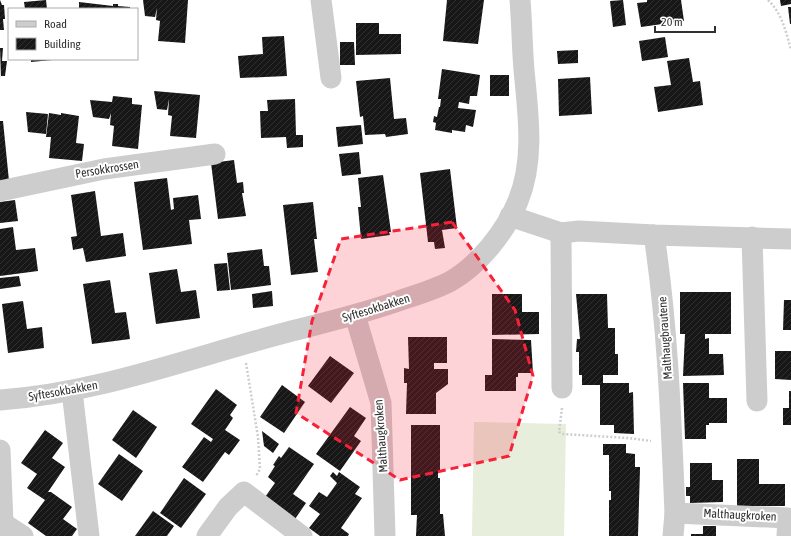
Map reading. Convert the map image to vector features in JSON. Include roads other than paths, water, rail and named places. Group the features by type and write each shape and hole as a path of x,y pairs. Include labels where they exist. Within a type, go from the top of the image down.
{"street":[{"path":"321,0 331,78"},
{"name":"Syftesokbakken","path":"0,400 72,391 355,315 434,289 452,280 480,256 510,216 518,202 525,180 529,141 520,0"},
{"name":"Persokkrossen","path":"0,191 104,169 215,154"},
{"path":"510,216 561,233 579,230 654,235 791,239"},
{"path":"561,233 562,388"},
{"name":"Malthaugbrautene","path":"654,235 662,291 662,442 675,513"},
{"path":"752,237 757,402"},
{"name":"Malthaugkroken","path":"355,315 381,403 385,536"},
{"path":"72,391 89,536"},
{"path":"0,450 2,525 23,536"},
{"path":"207,536 228,507 244,492 302,536"},
{"path":"673,536 675,513"},
{"name":"Malthaugkroken","path":"675,513 788,518 788,536"}]}
